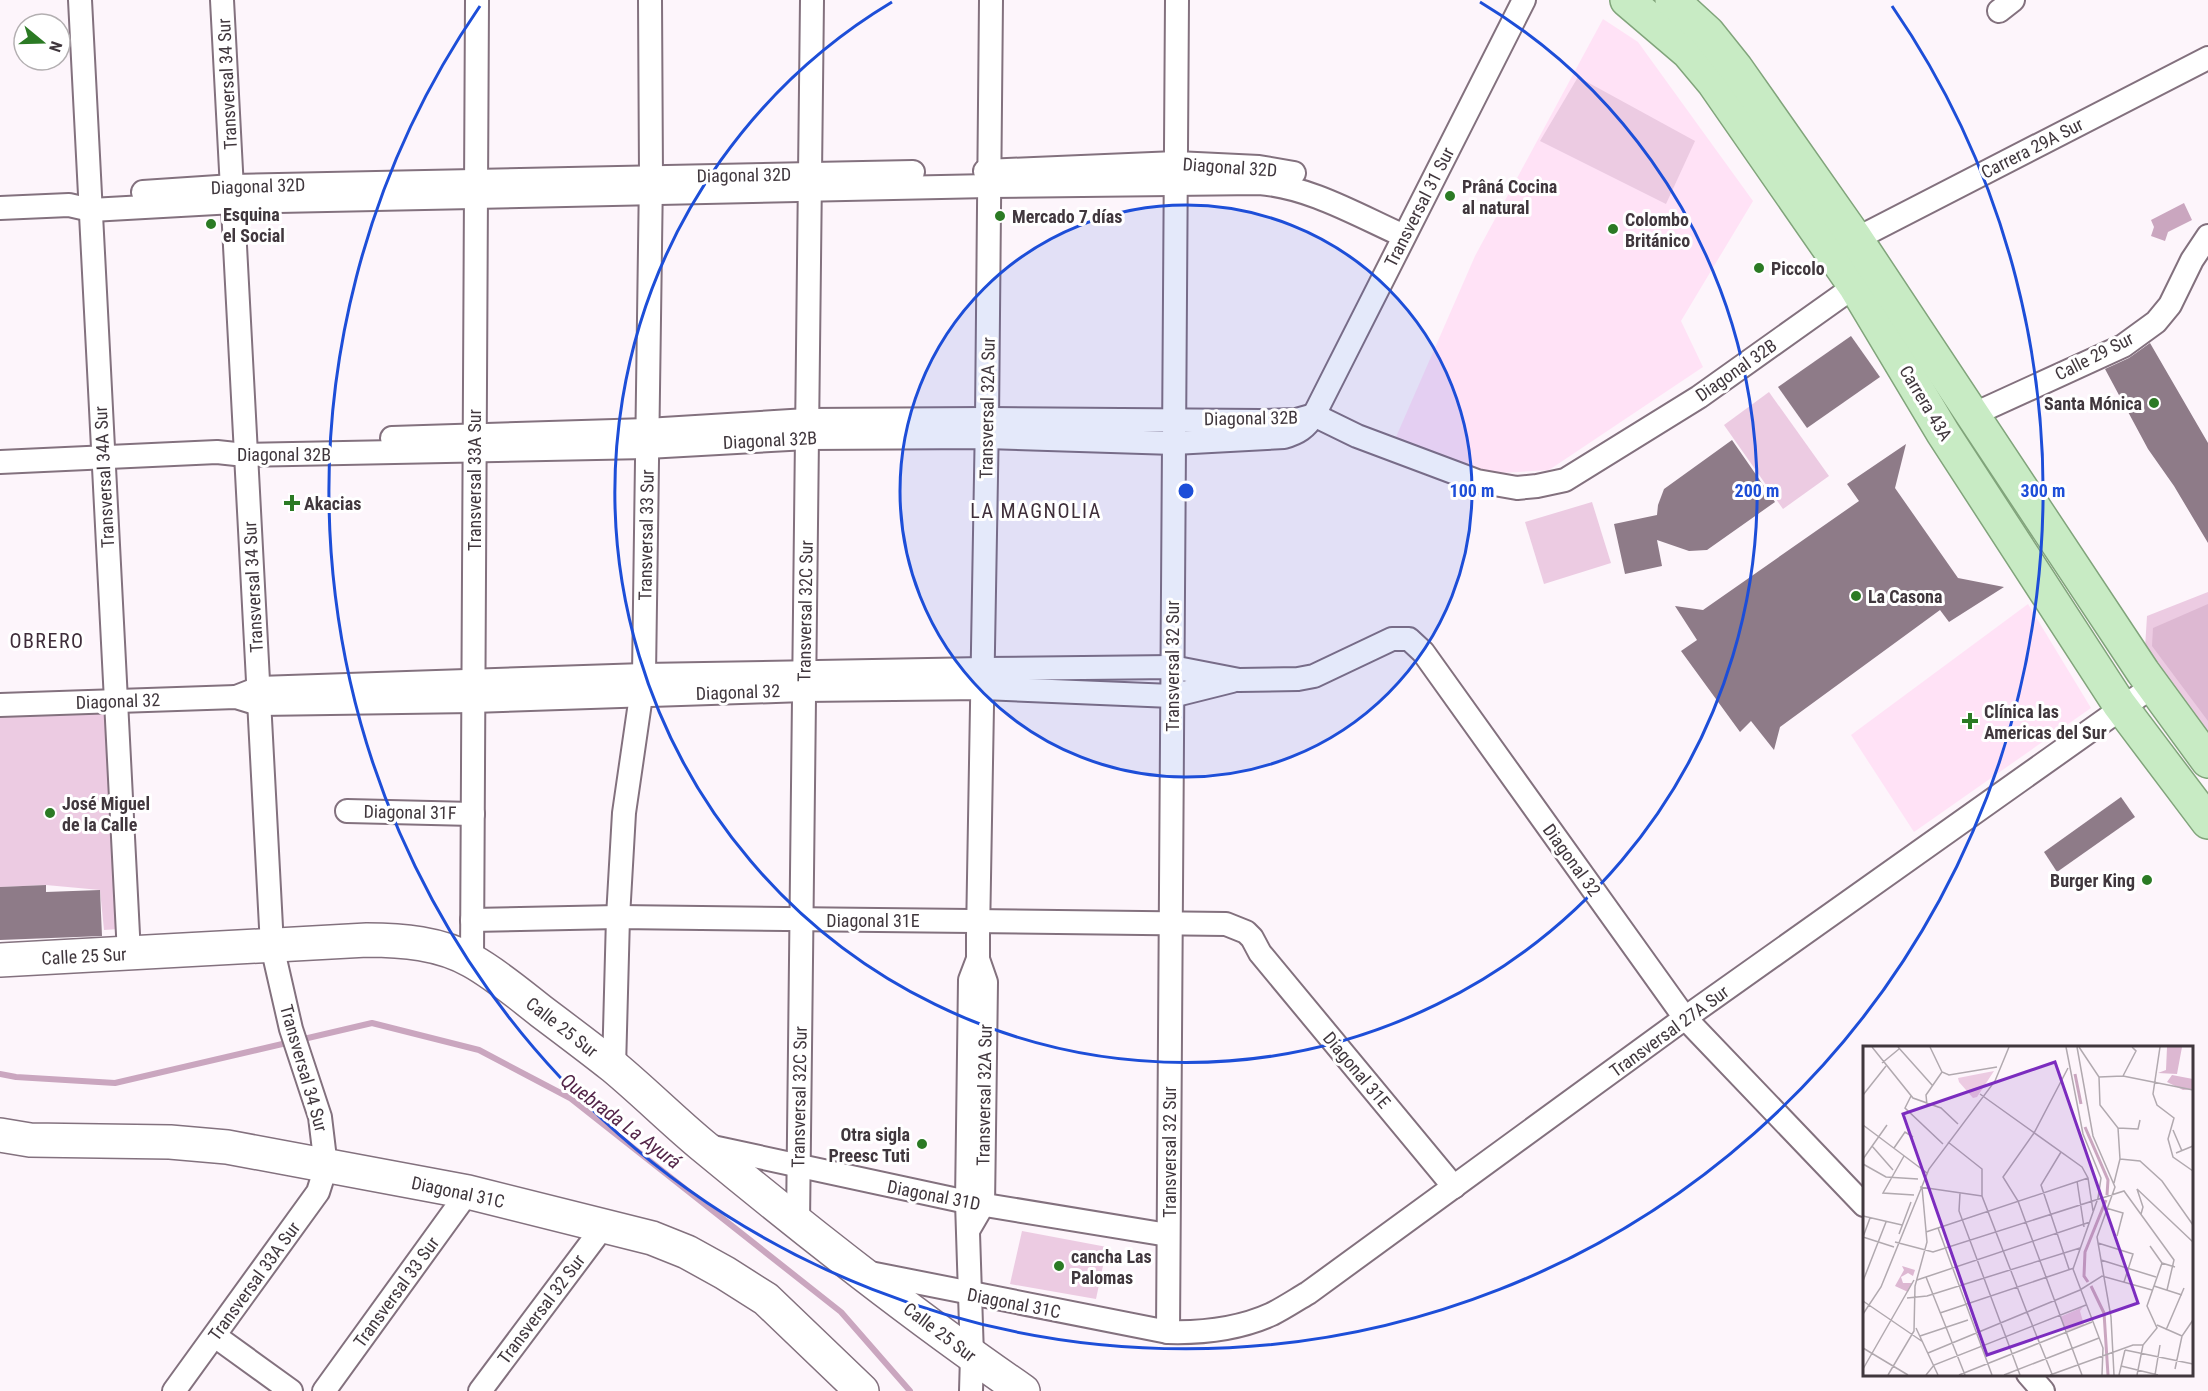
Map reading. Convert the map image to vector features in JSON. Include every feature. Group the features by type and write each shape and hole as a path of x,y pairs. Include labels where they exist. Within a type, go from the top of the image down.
{"main road":[{"name":"Carrera 43A","path":"1627,0 1688,52 1714,83 1855,286 1943,433 2122,707 2208,822"},
{"name":"Carrera 43A","path":"1672,0 1708,33 1737,68 1856,239 2153,686 2208,761"},
{"name":"Calle 25 Sur","path":"0,960 367,940 401,940 431,946 472,937 495,975 614,1068 701,1144 861,1271 972,1375 1023,1391"},
{"name":"Diagonal 31C","path":"0,1135 30,1140 170,1142 228,1147 468,1192 652,1239 687,1252 725,1272 766,1299 862,1391"}],"street":[{"name":"Transversal 34A Sur","path":"80,0 129,954"},
{"name":"Transversal 34 Sur","path":"222,0 272,946 291,1029 320,1117 326,1167"},
{"name":"Transversal 33A Sur","path":"472,937 477,0"},
{"name":"Transversal 33 Sur","path":"614,1068 624,813 643,685 650,185 650,0"},
{"name":"Transversal 32C Sur","path":"798,1223 812,0"},
{"name":"Transversal 32A Sur","path":"972,1375 969,1229 975,1204 986,982 978,959 987,428 991,0"},
{"name":"Transversal 32 Sur","path":"1168,1332 1177,0"},
{"name":"Transversal 31 Sur","path":"1314,415 1524,0"},
{"name":"Carrera 29A Sur","path":"1856,239 2208,58"},
{"name":"Diagonal 32D","path":"0,208 233,194 1175,173 1281,184 1407,230"},
{"name":"Calle 29 Sur","path":"1972,415 2123,346 2156,322 2170,305 2192,260 2208,236"},
{"name":"Diagonal 32B","path":"0,462 244,449 647,438 807,429 987,428 1174,419 1296,420 1314,415 1357,436 1477,481 1517,488 1564,480 1700,397 1855,286"},
{"name":"Diagonal 32B","path":"987,428 1174,443 1284,437 1297,433 1307,426 1314,415"},
{"name":"Diagonal 32","path":"0,705 804,680 983,679 1172,667 1239,680 1298,679 1314,676 1392,639 1409,639 1423,652 1685,1018 1863,1204"},
{"name":"Diagonal 32","path":"983,679 1172,696 1239,680"},
{"name":"Transversal 27A Sur","path":"1168,1332 1198,1333 1234,1327 1272,1314 1308,1293 1685,1018 2153,686"},
{"name":"Diagonal 31F","path":"347,811 473,814"},
{"name":"Diagonal 31E","path":"472,937 618,924 1170,930 1234,940 1260,953 1454,1187"},
{"name":"Diagonal 31D","path":"701,1144 975,1204 1168,1235"},
{"name":"Transversal 33A Sur","path":"174,1391 318,1192 326,1167"},
{"name":"Transversal 33 Sur","path":"324,1391 468,1192"},
{"name":"Transversal 32 Sur","path":"480,1391 603,1227"},
{"name":"Diagonal 31C","path":"861,1271 1168,1332"},
{"path":"214,1336 291,1391"},
{"path":"2030,1376 2043,1391"}],"shaded area":[{"name":"Colombo Británico","path":"1603,19 1638,42 1753,201 1681,321 1703,367 1549,470 1471,475 1396,437 1475,256"},
{"path":"1578,77 1695,141 1666,204 1540,141"},
{"path":"2184,203 2192,220 2168,232 2165,241 2151,236 2154,227 2151,220"},
{"path":"1769,392 1829,476 1783,509 1724,425"},
{"path":"1592,502 1611,563 1544,584 1525,522"},
{"path":"2208,592 2208,732 2145,648 2147,616"},
{"name":"Clínica las Americas del Sur","path":"2028,604 2091,708 1914,832 1851,735"},
{"path":"2208,604 2208,721 2152,646 2153,628"},
{"name":"José Miguel de la Calle","path":"108,708 119,929 104,930 100,890 46,885 0,887 0,711"},
{"name":"cancha Las Palomas","path":"1022,1231 1107,1247 1096,1299 1010,1284"}],"building":[{"path":"1851,336 1880,377 1807,428 1778,387"},
{"name":"Santa Mónica","path":"2150,343 2208,443 2208,543 2174,486 2148,449 2105,369 2129,358"},
{"path":"1732,440 1775,502 1707,550 1689,551 1657,540 1662,566 1625,574 1614,524 1657,515 1664,489"},
{"name":"La Casona","path":"1906,444 1895,488 1958,578 2004,587 1949,622 1940,610 1780,727 1774,750 1751,721 1740,732 1681,651 1697,640 1675,606 1703,610 1859,501 1847,484"},
{"path":"2121,797 2135,817 2057,872 2044,852"},
{"path":"46,885 46,892 100,890 102,936 0,940 0,887"}],"waterway":[{"name":"Quebrada La Ayurá","path":"0,1074 115,1083 372,1023 479,1050 570,1098 841,1312 910,1391"}],"place":[{"name":"Prâná Cocina al natural","path":"1450,196"},
{"name":"Mercado 7 días","path":"1000,216"},
{"name":"Esquina el Social","path":"211,224"},
{"name":"Colombo Británico","path":"1613,229"},
{"name":"Piccolo","path":"1759,268"},
{"name":"Santa Mónica","path":"2154,403"},
{"name":"Akacias","path":"292,503"},
{"name":"La Casona","path":"1856,596"},
{"name":"Clínica las Americas del Sur","path":"1970,721"},
{"name":"José Miguel de la Calle","path":"50,813"},
{"name":"Burger King","path":"2147,880"},
{"name":"Otra sigla Preesc Tuti","path":"922,1144"},
{"name":"cancha Las Palomas","path":"1059,1266"}],"district":[{"name":"LA MAGNOLIA","path":"1036,511"},
{"name":"OBRERO","path":"47,641"}]}
